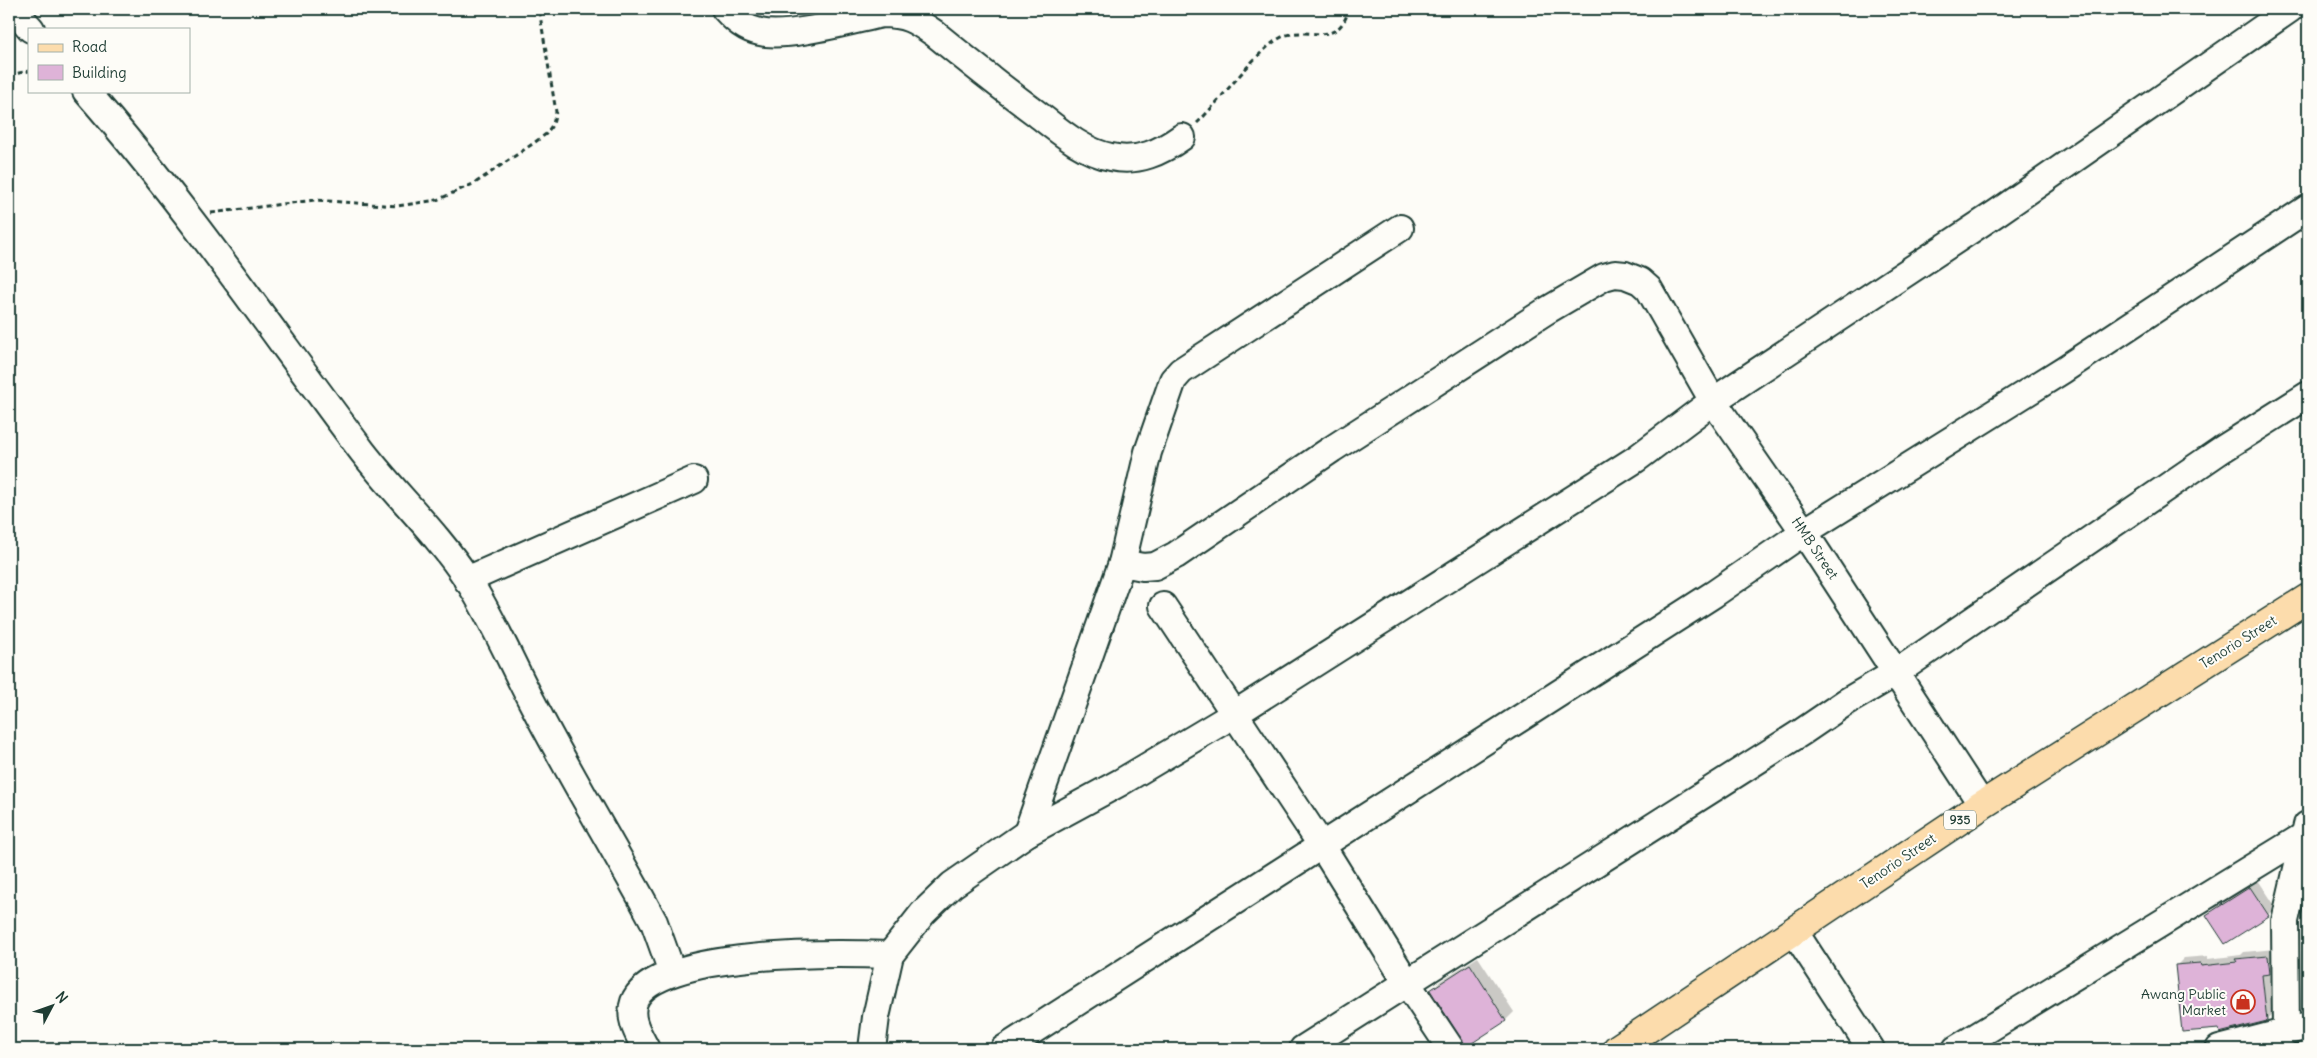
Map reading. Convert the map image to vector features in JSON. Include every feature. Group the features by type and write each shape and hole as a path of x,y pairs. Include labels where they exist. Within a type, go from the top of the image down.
{"main road":[{"name":"Tenorio Street","path":"1617,1049 1982,805 2308,598"}],"street":[{"path":"13,9 30,28"},
{"path":"725,9 741,25 760,32 780,34 882,14 899,14 914,20 934,33 1060,131 1090,150 1111,158 1136,158 1161,152 1182,137"},
{"path":"872,1049 876,1017 890,955 923,913 952,885 1027,833 1121,782 1233,715 1636,460 1713,401 1998,212 2290,9"},
{"path":"87,92 143,158 300,364 363,453 434,536 467,580 490,618 533,704 654,922 672,972"},
{"path":"1004,1049 1714,594 1804,532 2306,215"},
{"path":"1027,833 1122,563 1148,452 1173,380 1181,371 1400,228"},
{"name":"HMB Street","path":"1122,563 1143,567 1155,566 1176,555 1340,444 1546,311 1604,277 1615,274 1625,275 1640,281 1649,290 1713,401 1804,532 1982,805"},
{"path":"1303,1049 1802,732 1846,702 1897,672 2221,450 2308,395"},
{"path":"467,580 694,480"},
{"path":"1163,606 1233,715 1322,846 1407,983 1451,1049"},
{"path":"2219,1049 2297,1029 2285,921 2306,826"},
{"path":"1956,1049 2306,826"},
{"path":"1794,931 1871,1049"},
{"path":"646,1049 632,1014 634,1002 652,982 672,972 795,954 890,955"}],"path":[{"path":"188,218 215,212 315,200 398,206 437,200 475,183 546,134 553,124 556,112 539,9"},
{"path":"1182,137 1212,110 1264,50 1284,36 1307,32 1325,34 1336,31 1344,24 1347,15 1344,9"},
{"path":"9,75 28,71"}],"building":[{"path":"2250,887 2269,916 2225,944 2206,915"},
{"path":"2268,956 2270,974 2262,975 2267,1021 2220,1033 2219,1029 2182,1032 2175,965 2200,963 2201,966 2237,962 2235,959"},
{"path":"1470,964 1506,1021 1466,1047 1430,990"}],"place":[{"name":"Awang Public Market","path":"2243,1002"}]}
